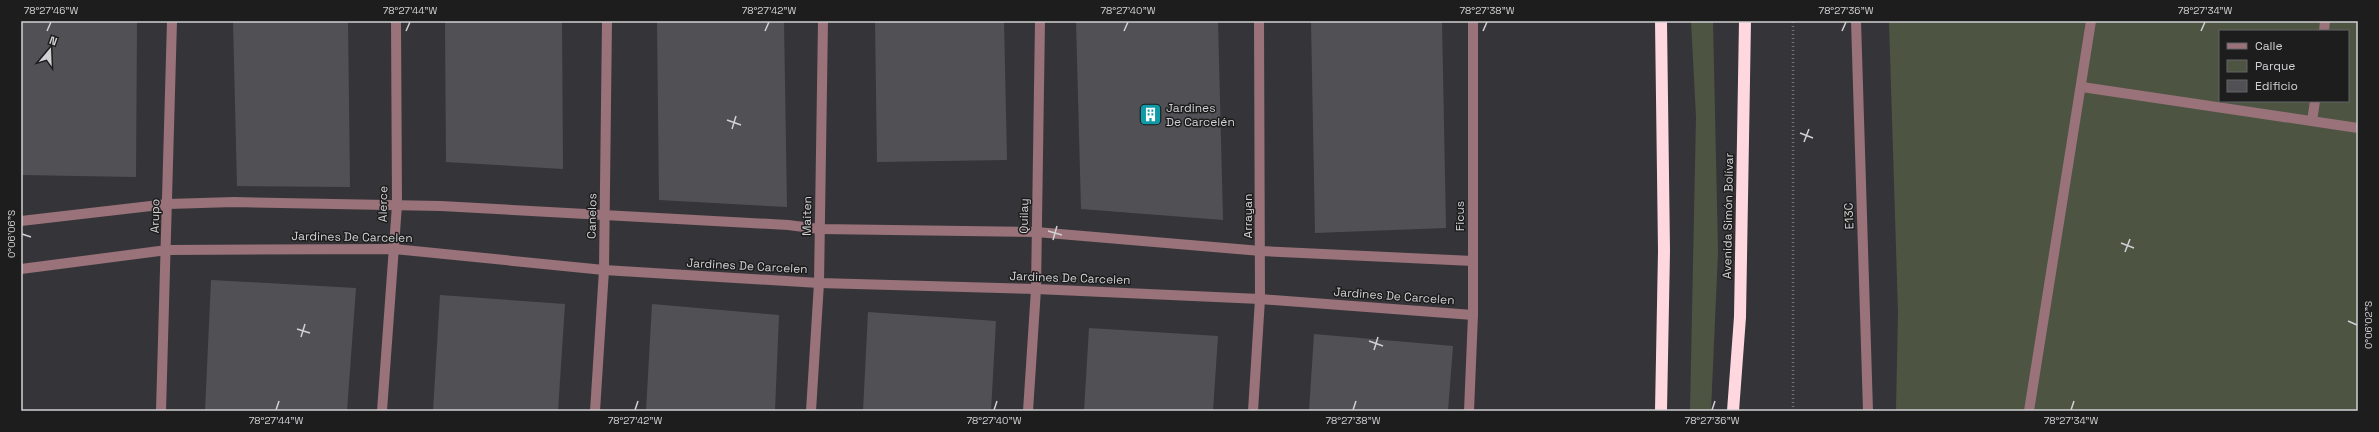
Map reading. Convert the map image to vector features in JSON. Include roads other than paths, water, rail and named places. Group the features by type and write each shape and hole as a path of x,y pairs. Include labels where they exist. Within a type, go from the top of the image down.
{"highway":[{"path":"1661,21 1664,251 1661,411"},
{"name":"Avenida Simón Bolívar","path":"1733,411 1740,317 1745,21"}],"street":[{"name":"Arupo","path":"161,411 167,250 172,21"},
{"name":"Alerce","path":"382,411 397,205 396,21"},
{"name":"Canelos","path":"595,411 604,270 607,21"},
{"name":"Maiten","path":"811,411 819,283 823,21"},
{"name":"Quilay","path":"1028,411 1036,289 1040,21"},
{"name":"Arrayan","path":"1253,411 1260,299 1261,251 1259,21"},
{"name":"Ficus","path":"1469,411 1473,315 1473,21"},
{"name":"E13C","path":"1856,21 1868,411"},
{"path":"2029,411 2082,87 2091,21"},
{"path":"2082,87 2358,128"},
{"path":"2312,121 2315,102"},
{"path":"21,221 168,204 234,202 397,205 788,225 820,229 1036,232 1261,251 1473,261"},
{"name":"Jardines De Carcelen","path":"21,269 167,250 394,249 604,270 819,283 1036,289 1260,299 1473,315"}],"place":[{"name":"Jardines De Carcelén","path":"1150,115"}]}
